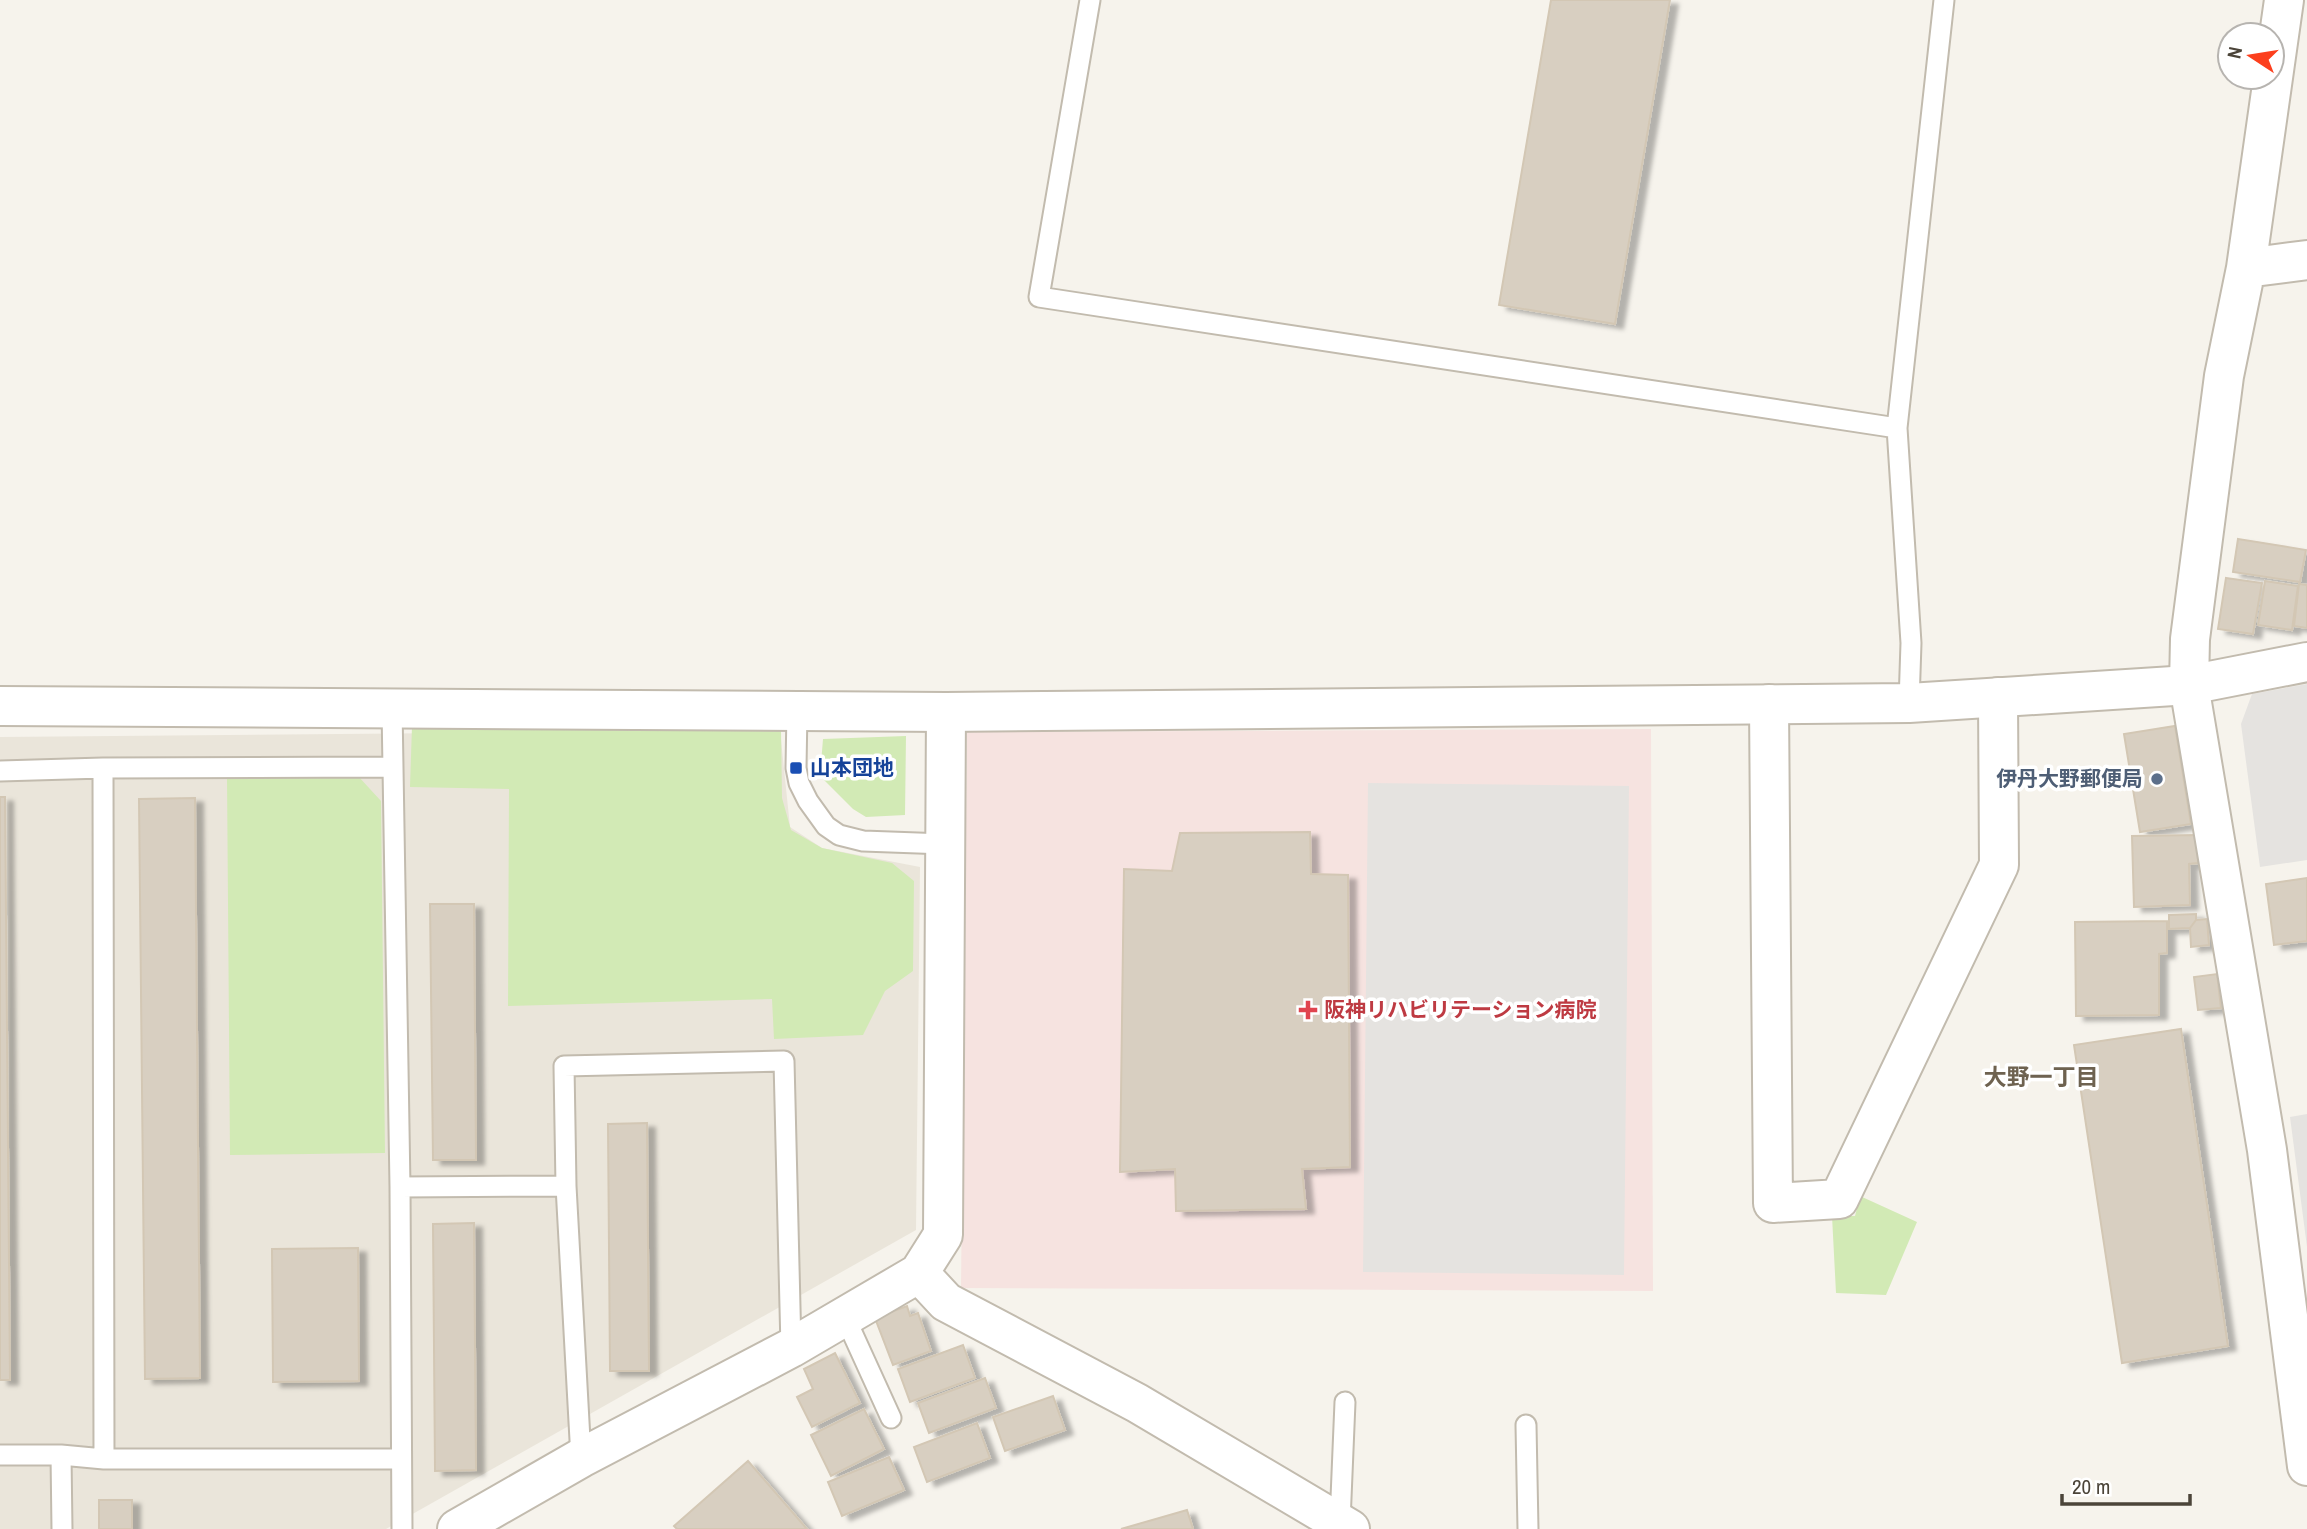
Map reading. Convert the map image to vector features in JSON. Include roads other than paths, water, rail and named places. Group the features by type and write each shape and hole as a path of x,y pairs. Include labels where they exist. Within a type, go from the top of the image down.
{"street":[{"path":"2284,0 2246,268 2224,376 2190,639 2189,685 2267,1150 2307,1466"},
{"path":"2246,268 2307,260"},
{"path":"0,706 946,712 1909,703 2189,685 2307,662"},
{"path":"1769,704 1773,1203 1839,1199 1999,865 1998,697"},
{"path":"457,1529 581,1458 791,1348 919,1273 943,1235 946,712"},
{"path":"919,1273 946,1302 1137,1403 1345,1526"}],"lane":[{"path":"1090,0 1039,298 1897,428"},
{"path":"1909,703 1911,643 1897,428 1944,0"},
{"path":"392,708 400,1187 402,1529"},
{"path":"797,711 796,768 799,783 808,802 826,826 839,835 863,841 945,844"},
{"path":"0,771 392,767"},
{"path":"103,768 104,1459"},
{"path":"581,1458 566,1186 564,1066 784,1061 791,1348"},
{"path":"400,1187 566,1186"},
{"path":"845,1317 891,1419"},
{"path":"1345,1402 1345,1526"},
{"path":"1526,1425 1528,1529"},
{"path":"0,1455 61,1455 104,1459 400,1459"},
{"path":"61,1455 62,1529"}],"place":[{"name":"山本団地","path":"796,768"},
{"name":"伊丹大野郵便局","path":"2157,779"},
{"name":"阪神リハビリテーション病院","path":"1308,1010"}],"district":[{"name":"大野一丁目","path":"2041,1077"}]}
